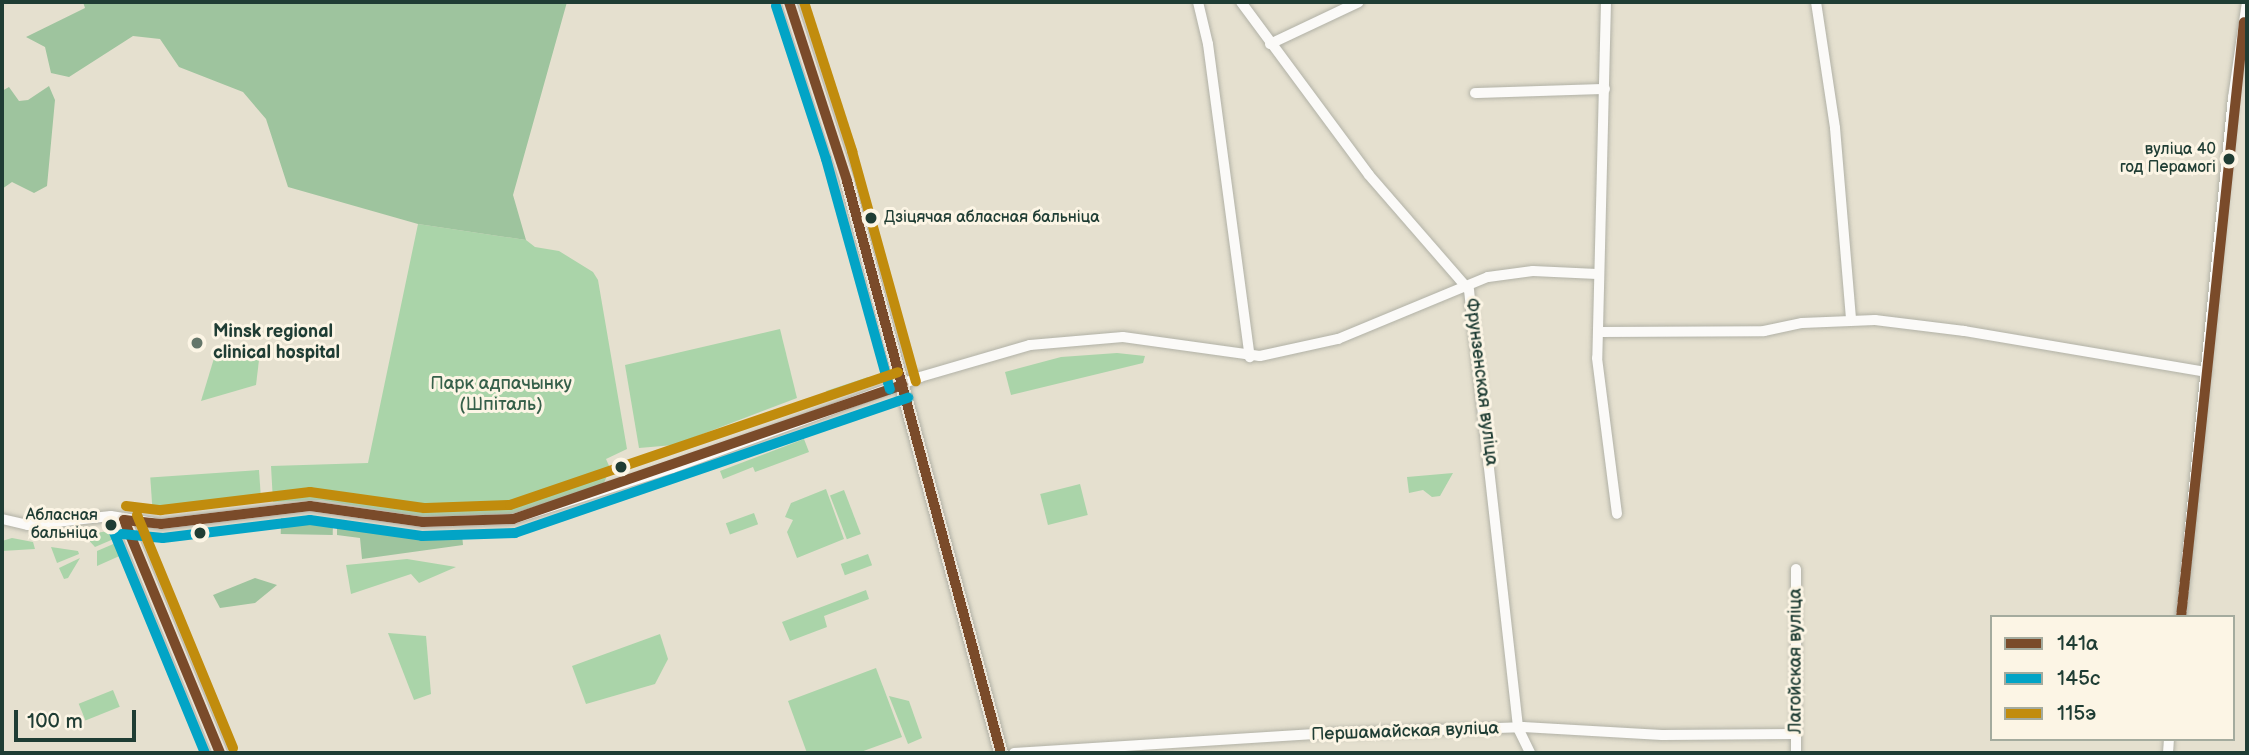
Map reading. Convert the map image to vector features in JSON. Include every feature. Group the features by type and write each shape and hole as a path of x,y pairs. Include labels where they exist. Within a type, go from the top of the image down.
{"main road":[{"path":"789,2 836,146 903,385 1000,753"},
{"path":"124,520 220,753"}],"street":[{"path":"1198,2 1209,44 1250,357"},
{"name":"Фрунзенская вуліца","path":"1241,2 1377,184 1466,285 1500,531 1518,728 1530,753"},
{"path":"1270,44 1359,2"},
{"path":"1606,2 1604,146 1597,274 1598,332 1600,389 1616,514"},
{"path":"1816,2 1835,128 1851,320"},
{"path":"2181,615 2247,2"},
{"path":"1475,93 1605,89"},
{"path":"2,519 28,525 99,516 161,524 310,506 424,522 513,519 903,385 1030,345 1079,338 1124,337 1250,357 1338,339 1488,277 1533,271 1597,274"},
{"path":"1598,332 1764,331 1851,320 1964,331 2207,372"},
{"name":"Лагойская вуліца","path":"1796,569 1796,753"},
{"name":"Першамайская вуліца","path":"1014,753 1314,734 1518,728 1662,735 1796,734"}],"green space":[{"path":"83,2 567,2 513,195 526,240 418,224 288,187 266,119 243,92 179,67 160,39 133,36 69,77 51,73 45,47 26,37 85,8"},
{"path":"49,86 55,100 47,186 34,193 12,182 2,189 2,91 9,87 19,101 28,100"},
{"name":"Парк адпачынку (Шпіталь)","path":"418,224 526,240 535,247 559,251 593,272 598,280 627,449 606,459 610,468 604,483 512,515 422,517 320,500 273,502 271,466 368,463"},
{"path":"780,329 797,398 674,445 639,448 625,365"},
{"path":"1117,353 1145,356 1143,363 1011,395 1005,372 1061,357"},
{"path":"215,355 259,360 256,385 201,401"},
{"path":"868,377 871,385 828,397 826,391"},
{"path":"804,439 809,452 755,472 753,467 723,479 720,471"},
{"path":"259,470 261,499 152,507 150,478"},
{"path":"1453,473 1440,496 1432,497 1423,490 1409,493 1407,477"},
{"path":"1080,484 1088,515 1048,525 1040,494"},
{"path":"826,489 844,539 797,558 787,532 793,520 785,517 791,503"},
{"path":"844,490 861,534 847,539 830,495"},
{"path":"754,513 758,524 730,535 726,523"},
{"path":"281,518 333,519 333,535 281,534"},
{"path":"337,519 403,532 462,534 463,545 362,559 360,538 337,535"},
{"path":"108,531 116,538 95,547 84,535"},
{"path":"12,538 33,542 35,549 2,551 2,541"},
{"path":"118,542 124,554 97,566 97,551"},
{"path":"51,547 78,551 79,554 57,563"},
{"path":"868,554 872,565 845,575 841,564"},
{"path":"80,558 68,578 64,579 59,568"},
{"path":"407,559 456,567 419,583 411,574 351,594 346,565"},
{"path":"255,578 277,585 255,603 220,608 213,595"},
{"path":"866,590 869,599 824,616 827,627 790,641 782,622"},
{"path":"388,633 426,636 431,694 414,700"},
{"path":"660,634 668,659 655,684 586,704 572,666"},
{"path":"876,668 902,737 858,753 807,753 788,701"},
{"path":"113,690 120,707 85,721 79,704"},
{"path":"889,696 909,701 922,738 908,744"}],"transit line":[{"name":"141а","path":"789,2 847,181 1001,753"},
{"name":"115э","path":"804,2 852,151 916,381"},
{"name":"145с","path":"776,6 826,159 890,389"},
{"name":"141а","path":"2181,615 2244,22"},
{"name":"115э","path":"126,506 161,510 310,492 424,508 510,505 898,372"},
{"name":"141а","path":"124,520 161,524 310,506 423,522 513,519 903,385"},
{"name":"145с","path":"122,534 163,538 310,520 422,536 515,533 908,398"},
{"name":"115э","path":"137,515 233,748"},
{"name":"141а","path":"124,520 220,753"},
{"name":"145с","path":"111,525 205,753"}],"place":[{"name":"вуліца 40 год Перамогі","path":"2229,159"},
{"name":"Дзіцячая абласная бальніца","path":"871,218"},
{"name":"Minsk regional clinical hospital","path":"197,343"},
{"name":"Абласная бальніца","path":"111,525"}]}
